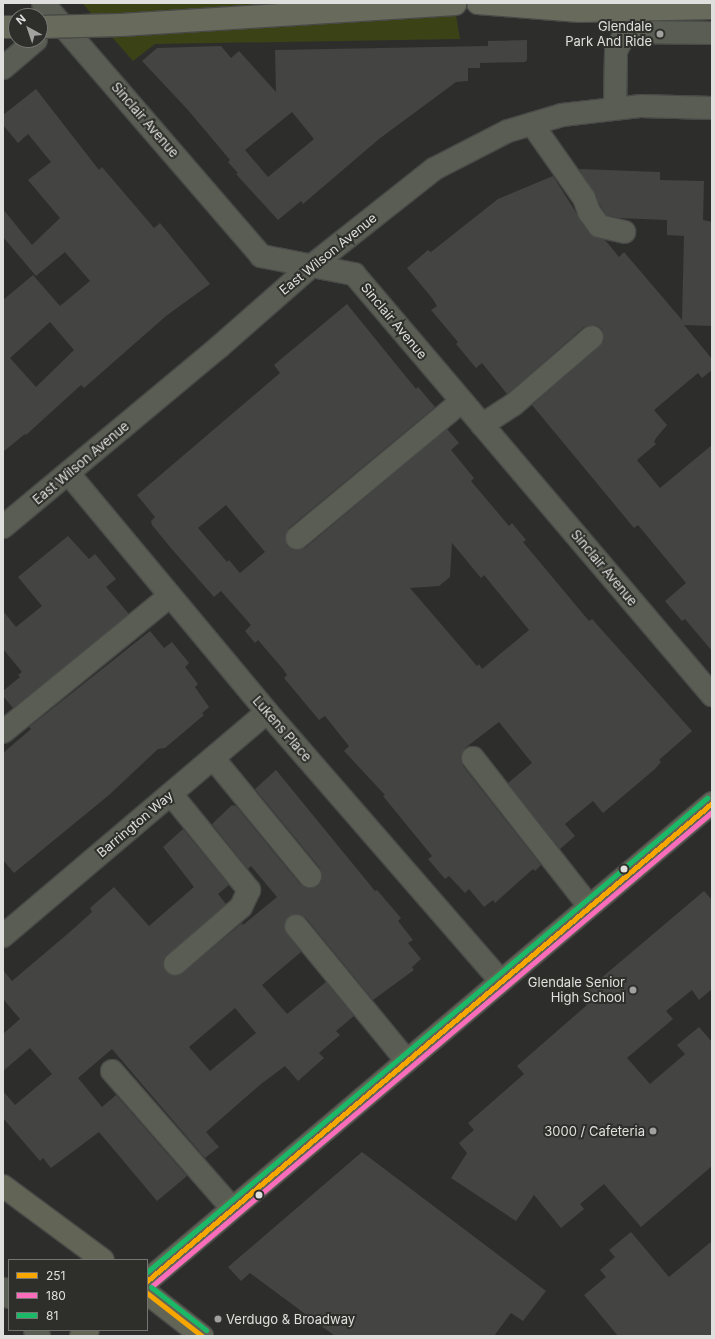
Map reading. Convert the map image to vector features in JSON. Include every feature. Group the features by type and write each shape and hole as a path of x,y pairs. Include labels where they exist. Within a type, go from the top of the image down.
{"highway":[{"path":"478,3 580,11 712,8"},
{"path":"50,24 121,25 461,4"}],"main road":[{"path":"148,1280 500,980 712,803"},
{"path":"3,1186 102,1259"},
{"path":"148,1294 202,1336"}],"street":[{"name":"Sinclair Avenue","path":"43,3 50,24 261,256 310,267 354,274 712,695"},
{"path":"615,109 616,51 622,39 634,32 712,33"},
{"path":"3,68 27,48"},
{"name":"East Wilson Avenue","path":"3,527 68,474 310,267 434,169 508,131 562,114 641,106 712,108"},
{"path":"532,124 584,198 588,212 600,226 624,232"},
{"path":"482,425 513,405 592,337"},
{"path":"297,538 462,401"},
{"name":"Lukens Place","path":"68,474 267,712 500,980"},
{"path":"3,732 170,596"},
{"name":"Barrington Way","path":"3,936 267,712"},
{"path":"213,758 310,876"},
{"path":"473,758 589,906"},
{"path":"171,794 249,890 241,906 175,964"},
{"path":"296,926 406,1060"},
{"path":"112,1071 232,1208"}],"green space":[{"path":"82,3 454,3 460,39 155,44 133,61"}],"building":[{"path":"527,40 527,60 525,62 480,63 480,68 468,68 468,81 456,82 379,139 303,204 301,201 278,220 236,174 238,173 228,162 230,160 188,110 142,61 157,48 221,46 231,58 239,51 276,92 275,50 488,46 488,41","holes":["292,112 314,139 268,177 245,150"]},
{"path":"36,89 99,170 102,167 154,228 160,223 210,284 166,316 84,388 81,385 26,435 25,434 3,452 3,300 33,275 60,306 90,281 65,252 36,276 3,237 3,209 32,245 60,218 28,180 51,162 28,134 18,143 3,125 3,115","holes":["50,322 74,350 36,387 10,358"]},
{"path":"579,169 660,172 660,180 704,181 703,220 712,222 712,326 684,325 712,359 712,370 702,378 698,373 654,410 667,425 656,438 654,442 656,444 637,460 660,488 712,445 712,651 685,619 682,621 665,601 686,583 638,525 634,528 532,405 600,346 604,341 602,329 596,325 584,327 507,394 482,363 476,368 456,344 458,342 431,310 437,306 432,298 407,268 428,250 431,252 498,199 553,176 589,233 605,240 619,257 624,252 682,320 684,236 667,235 667,220 619,218 606,215"},
{"path":"347,304 416,389 418,387 435,407 289,528 285,534 287,546 293,550 305,548 447,429 459,443 451,450 474,478 471,481 509,526 512,523 526,540 523,542 589,621 592,619 692,731 659,760 661,762 655,769 603,813 593,801 565,824 575,836 560,849 508,783 532,763 499,722 465,748 461,759 463,766 541,865 535,871 533,869 495,903 493,900 484,907 469,889 465,893 449,876 445,879 428,859 432,856 383,796 385,795 344,751 349,746 325,716 319,720 284,678 287,675 283,669 258,640 255,643 245,631 251,625 221,591 214,597 170,547 152,525 151,521 155,517 137,495 280,373 274,365","holes":["226,505 265,552 240,573 229,560 227,562 198,528","452,543 481,578 484,575 529,630 482,669 479,664 477,666 410,588 439,586 450,577"]},
{"path":"68,536 89,559 95,554 116,579 106,587 129,614 13,708 3,696 3,691 20,677 18,675 22,672 3,649 3,611 16,627 42,606 18,577"},
{"path":"150,631 164,648 172,642 189,663 185,667 198,684 195,687 209,707 202,713 204,715 165,748 158,749 109,795 14,873 3,860 3,753 31,729 29,727"},
{"path":"276,770 375,891 377,890 401,918 398,921 413,940 408,943 421,959 412,967 414,970 373,1000 306,918 300,914 288,916 284,928 301,952 262,985 287,1014 326,982 354,1016 336,1031 340,1035 319,1053 324,1058 298,1081 285,1066 261,1084 206,1132 219,1147 205,1158 112,1049 78,1078 102,1107 116,1095 187,1176 157,1201 99,1132 51,1168 43,1158 40,1161 3,1118 3,1091 15,1105 52,1074 30,1048 3,1071 3,1034 20,1019 3,999 3,970 12,981 92,912 90,908 114,887 149,926 194,887 163,847 183,829 229,885 218,894 226,904 163,960 166,972 177,976 183,973 242,923 243,925 277,897 251,866 248,869 212,824 232,805 236,806 300,884 306,888 318,886 322,880 320,868 255,789","holes":["235,1008 256,1033 210,1071 189,1047"]},
{"path":"704,891 712,900 712,989 699,1000 692,990 666,1011 673,1019 627,1058 650,1084 685,1054 677,1045 699,1027 712,1042 712,1166 641,1227 604,1184 580,1204 584,1209 561,1228 534,1195 516,1221 451,1178 467,1153 459,1143 474,1130 468,1123 524,1074 517,1066 587,1005 580,996"},
{"path":"362,1152 546,1291 523,1321 511,1313 494,1336 335,1336 250,1273 241,1281 228,1267"},
{"path":"631,1232 669,1277 712,1241 712,1336 618,1336 584,1295 606,1277 600,1270 615,1257 609,1250"}],"transit line":[{"name":"81","path":"148,1271 707,798"},
{"name":"251","path":"148,1280 712,803"},
{"name":"180","path":"152,1286 712,812"},
{"name":"81","path":"151,1287 206,1330"},
{"name":"251","path":"148,1294 202,1336"}],"place":[{"name":"Glendale Park And Ride","path":"660,34"},
{"name":"Glendale Senior High School","path":"633,990"},
{"name":"3000 / Cafeteria","path":"653,1131"},
{"name":"Verdugo & Broadway","path":"218,1319"}]}
